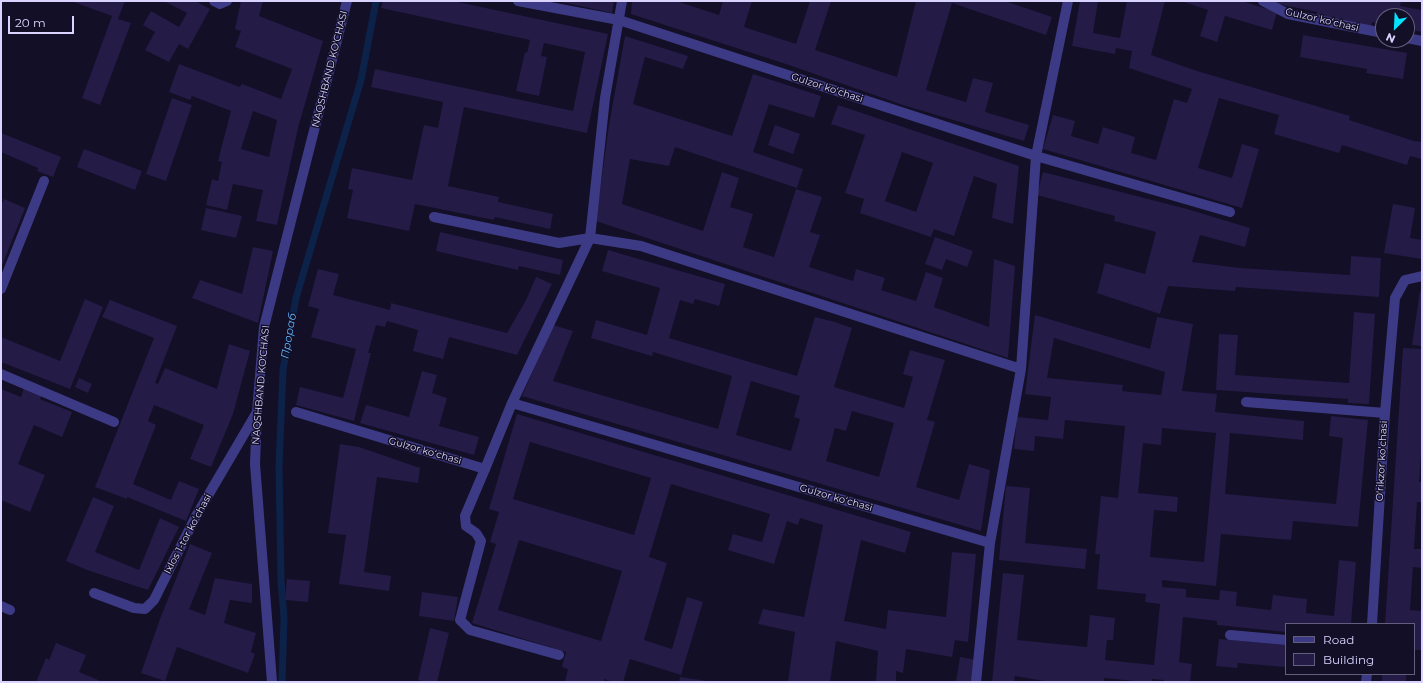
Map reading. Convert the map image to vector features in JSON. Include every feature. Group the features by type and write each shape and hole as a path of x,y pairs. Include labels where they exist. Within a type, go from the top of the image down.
{"street":[{"path":"214,1 220,4 228,1"},
{"name":"NAQSHBAND KO'CHASI","path":"272,682 255,464 257,412 264,327 347,1"},
{"name":"Gulzor koʻchasi","path":"518,1 619,20 1036,156 1230,212"},
{"path":"559,655 470,630 460,620 481,541 476,533 466,526 465,516 512,403 590,238 604,98 622,1"},
{"path":"976,682 990,543 1020,369 1036,156 1068,1"},
{"name":"Gulzor koʻchasi","path":"1263,1 1288,14 1375,31"},
{"path":"1,289 44,181"},
{"path":"434,217 559,243 590,238 641,246 1020,369"},
{"name":"O'rikzor koʻchasi","path":"1372,623 1384,413 1395,298 1405,280 1422,276"},
{"path":"1,374 114,422"},
{"path":"1246,402 1384,413"},
{"name":"Gulzor koʻchasi","path":"512,403 990,543"},
{"name":"Ixlos 1-tor koʻchasi","path":"94,593 134,608 145,609 154,600 196,516 257,412"},
{"name":"Gulzor koʻchasi","path":"296,412 485,469"},
{"path":"1230,635 1285,640"}],"building":[{"path":"71,1 125,1 118,19 131,23 100,105 82,98 112,16"},
{"path":"164,1 195,1 210,9 188,49 179,44 169,62 145,50 155,32 143,25 151,11 179,27 187,13"},
{"path":"241,1 263,1 259,16 323,41 298,128 277,225 256,221 263,190 233,184 227,210 206,205 212,179 218,181 222,162 218,161 231,111 192,96 190,100 169,92 179,64 240,87 242,84 281,99 292,69 235,47 241,31 235,29","holes":["253,111 277,120 269,157 241,149"]},
{"path":"383,1 453,1 608,34 587,133 464,107 448,186 499,197 498,202 553,214 550,229 495,217 494,220 415,204 409,231 347,218 353,190 348,189 352,168 412,180 424,125 438,128 443,102 371,87 375,69 573,111 585,52 544,43 541,56 547,57 539,96 516,91 525,52 527,53 530,40 381,8"},
{"path":"557,1 614,1 612,13"},
{"path":"632,1 676,1 719,15 723,1 752,1 744,27 796,44 810,1 831,1 815,50 897,77 916,1 1005,1 1052,17 1046,35 952,3 926,90 966,102 973,78 993,83 985,112 1029,125 1024,141 903,105 789,65 631,14"},
{"path":"1080,1 1098,1 1093,33 1120,38 1127,1 1165,1 1151,55 1197,71 1350,116 1349,120 1414,141 1422,142 1422,159 1410,156 1407,165 1342,145 1339,153 1274,134 1279,115 1219,98 1198,168 1232,178 1242,144 1259,149 1242,208 1043,149 1053,115 1075,121 1071,136 1098,144 1103,127 1135,137 1131,153 1156,160 1174,99 1187,103 1192,89 1129,68 1132,51 1116,48 1115,54 1072,46"},
{"path":"1181,1 1245,1 1277,12 1272,30 1225,16 1217,42 1200,36 1208,10"},
{"path":"1273,1 1401,1 1400,6 1411,8 1375,8 1375,23 1372,22 1371,27 1316,16 1317,12 1273,3"},
{"path":"1415,9 1422,10 1422,32 1415,31"},
{"path":"1303,35 1407,53 1403,79 1366,73 1367,69 1300,57"},
{"path":"625,36 688,56 683,69 645,57 633,104 732,136 753,74 821,96 814,118 769,104 753,152 803,169 797,188 675,147 669,166 630,159 622,204 703,231 722,172 739,178 730,207 753,214 743,247 774,257 796,189 822,197 810,232 820,235 809,267 853,281 856,269 885,278 881,290 916,301 926,272 943,278 934,307 989,327 994,259 1015,266 1008,358 596,221 609,125"},
{"path":"172,98 192,105 166,181 146,174"},
{"path":"838,105 1019,166 1013,224 992,218 997,184 974,176 954,236 934,229 931,237 860,213 864,199 845,193 865,135 831,124","holes":["902,152 933,163 916,212 885,201"]},
{"path":"775,125 800,134 793,154 768,145"},
{"path":"1,133 61,157 53,177 37,171 38,168 1,152"},
{"path":"84,149 142,171 135,190 77,167"},
{"path":"1043,172 1187,209 1250,228 1245,247 1200,235 1192,262 1240,268 1350,275 1351,256 1381,258 1379,297 1236,287 1235,291 1168,286 1160,314 1097,293 1105,263 1145,274 1156,232 1114,221 1115,216 1037,195"},
{"path":"4,199 25,208 1,268 1,206"},
{"path":"1393,204 1415,208 1410,238 1422,240 1422,259 1384,253"},
{"path":"206,208 242,216 236,238 201,230"},
{"path":"440,232 563,260 560,275 519,266 518,270 436,251"},
{"path":"935,237 973,251 967,267 946,259 942,270 925,264"},
{"path":"253,247 273,251 258,323 192,298 200,280 242,294"},
{"path":"608,250 725,284 719,306 695,299 693,304 680,300 669,338 797,376 815,317 852,328 834,387 904,408 913,377 903,374 910,350 945,360 927,420 935,422 916,487 959,500 969,464 990,470 981,531 522,396 553,325 573,331 553,381 718,429 732,376 653,352 652,356 591,338 596,320 647,335 660,288 602,271","holes":["751,381 800,396 794,417 800,419 791,451 736,435","852,411 894,423 879,477 826,461 835,428 846,431"]},
{"path":"318,269 339,274 333,295 390,310 391,303 507,333 526,300 536,277 552,284 517,355 449,337 443,359 413,351 418,330 387,321 385,327 376,325 368,353 371,353 354,421 296,405 300,387 343,398 356,349 311,337 319,309 308,306"},
{"path":"1420,291 1422,291 1422,346 1412,345"},
{"path":"85,299 103,307 70,389 1,362 1,337 60,361"},
{"path":"110,300 177,326 155,383 158,384 165,368 217,389 229,344 250,351 233,414 211,467 190,459 204,425 154,405 148,421 156,425 133,484 171,500 179,481 199,489 186,521 127,497 127,499 95,487 154,338 102,317"},
{"path":"1354,312 1375,314 1369,404 1348,403 1348,399 1216,390 1219,334 1238,335 1235,375 1349,383"},
{"path":"1035,315 1150,349 1157,317 1193,324 1182,391 1217,394 1215,412 1304,421 1303,440 1230,433 1225,494 1336,504 1343,438 1329,436 1331,416 1368,420 1358,527 1293,521 1291,540 1221,534 1216,586 1162,580 1162,587 1186,589 1186,597 1219,600 1220,590 1237,592 1236,606 1271,610 1273,595 1307,599 1306,613 1334,616 1339,560 1356,562 1351,623 1285,623 1285,632 1217,625 1217,621 1183,617 1179,662 1192,664 1190,682 1164,682 1164,680 1152,679 1152,682 1144,682 1104,678 1104,682 1050,682 1015,676 1014,682 992,682 1003,573 1024,575 1017,640 1087,647 1090,615 1115,618 1113,640 1107,640 1105,660 1154,665 1160,604 1145,602 1146,594 1097,589 1100,554 1095,554 1101,496 1118,498 1125,426 1065,420 1063,439 1035,436 1034,451 1014,449 1017,417 1048,420 1051,397 1025,394","holes":["1054,338 1165,372 1161,395 1122,391 1123,385 1047,378","1162,428 1216,433 1204,562 1150,557 1154,510 1177,512 1178,497 1138,493 1143,443 1161,445"]},
{"path":"1403,348 1422,349 1422,452 1419,482 1422,482 1422,502 1417,502 1414,549 1422,549 1422,568 1413,567 1410,610 1422,611 1422,650 1415,650 1415,623 1385,623"},
{"path":"422,371 437,375 432,393 447,398 439,426 479,437 474,455 360,423 366,405 409,417"},
{"path":"79,378 92,384 88,393 75,387"},
{"path":"24,388 42,395 40,399 72,412 62,437 34,425 18,464 45,475 30,512 1,500 1,389 21,397"},
{"path":"517,414 911,532 905,553 861,540 844,621 886,629 888,610 946,617 952,552 976,554 968,642 955,640 952,657 906,649 903,673 896,671 896,682 876,682 878,651 836,641 830,682 788,682 795,632 758,624 763,609 804,617 823,525 800,518 798,525 787,521 774,564 728,550 733,534 762,542 770,514 671,484 649,557 667,563 644,640 672,649 687,597 703,602 681,675 630,659 623,682 613,682 604,679 604,682 565,681 568,669 562,667 566,652 472,623 496,544 490,542 499,512 489,509","holes":["530,442 651,478 634,535 513,499","519,540 622,571 601,641 498,610"]},
{"path":"340,444 359,447 420,468 418,483 377,477 364,572 391,576 389,591 339,584 346,535 328,533"},
{"path":"1006,486 1030,488 1025,543 1087,549 1085,569 999,560"},
{"path":"93,497 114,506 95,552 139,570 160,518 179,527 148,590 87,570 66,561"},
{"path":"190,544 212,553 189,609 205,615 215,578 252,584 252,603 230,600 224,623 256,633 251,652 255,654 248,673 177,647 165,681 141,673 160,619"},
{"path":"287,579 310,581 308,602 285,600"},
{"path":"422,592 458,597 454,621 419,616"},
{"path":"430,628 449,633 437,682 418,680"},
{"path":"1219,639 1285,645 1285,667 1238,663 1237,668 1216,666"},
{"path":"56,643 86,655 79,672 103,682 36,682 46,658 49,660"},
{"path":"960,657 977,660 973,682 956,682"},
{"path":"1382,675 1406,675 1406,682 1382,682"},
{"path":"680,677 707,681 707,682 679,682"}],"waterway":[{"name":"Прораб","path":"282,682 284,618 281,580 279,466 283,370 296,298 361,80 376,1"}]}
